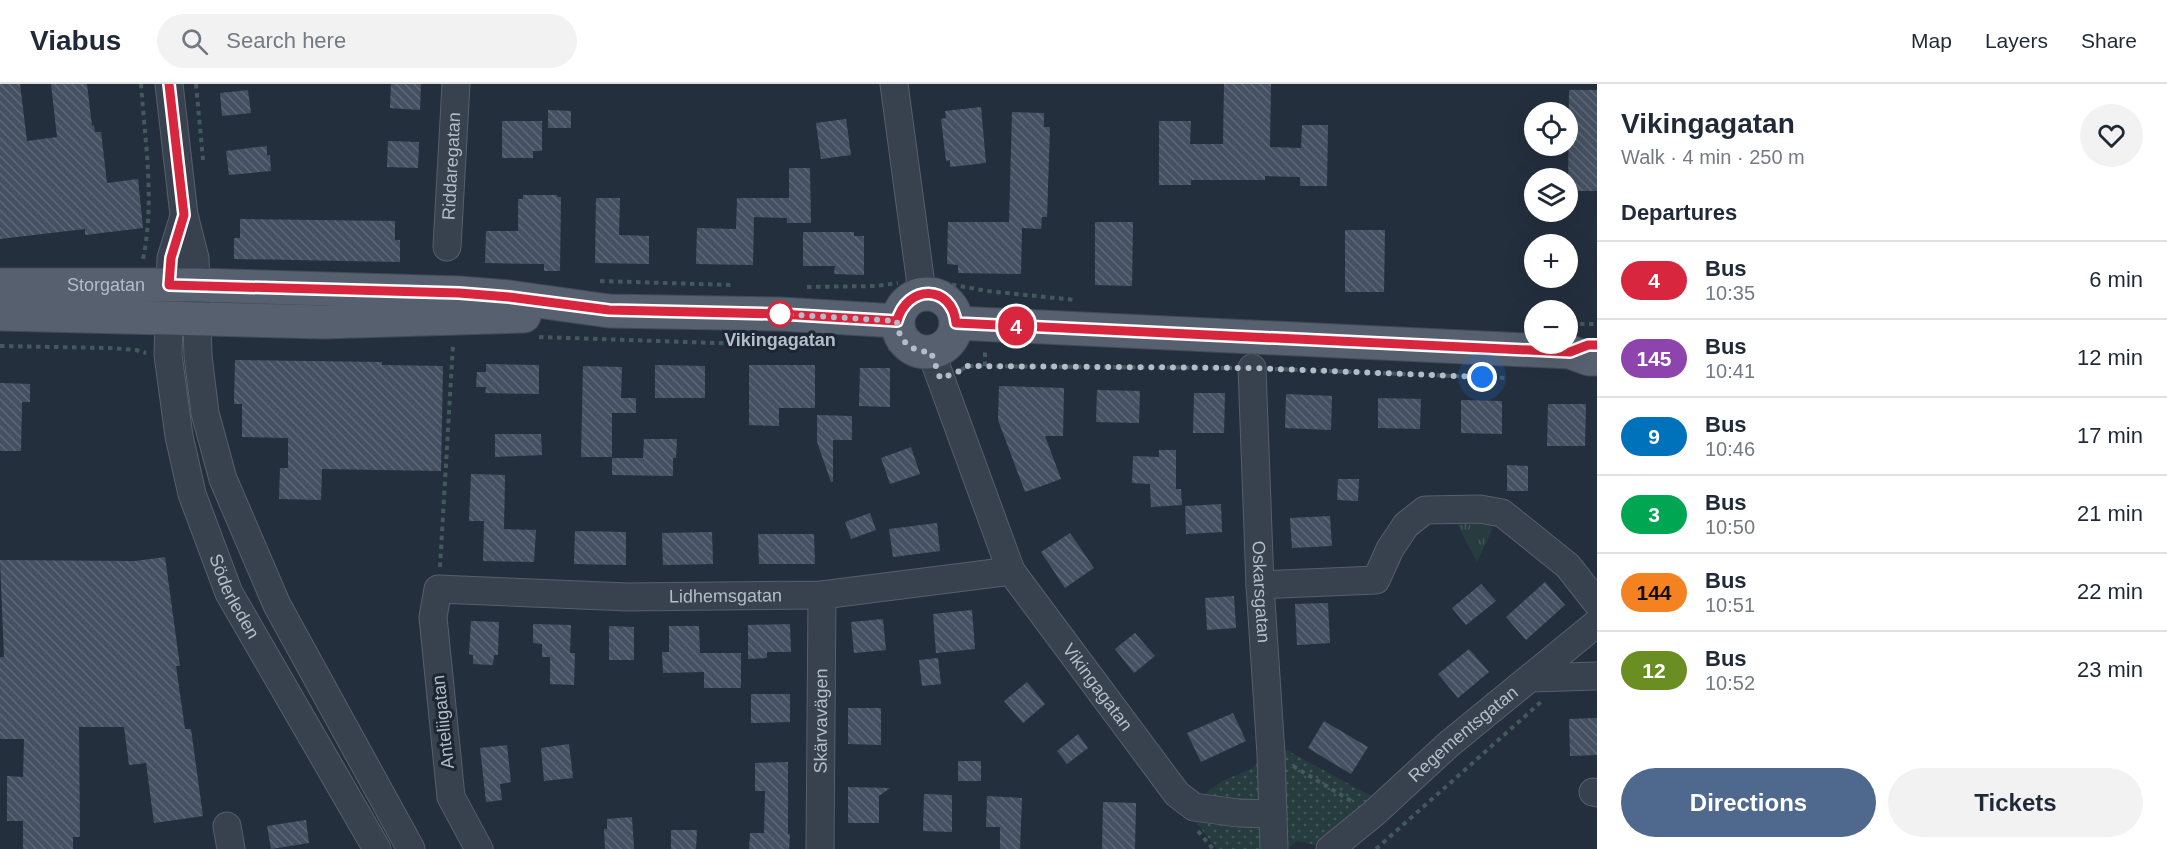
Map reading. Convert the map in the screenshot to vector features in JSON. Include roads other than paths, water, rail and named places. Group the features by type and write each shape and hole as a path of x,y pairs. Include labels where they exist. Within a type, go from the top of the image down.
{"main road":[{"name":"Storgatan","path":"0,285 182,285 459,293 609,310 780,314 892,334"},
{"path":"929,293 946,300 951,306 956,323 954,334 949,342 940,349 936,365 901,337 892,334 900,310 905,303 920,294 929,293"},
{"name":"Storgatan","path":"0,314 347,321 562,315 609,310"},
{"path":"956,323 1583,345"}],"street":[{"path":"169,84 184,215 195,258 182,285 183,319"},
{"name":"Riddaregatan","path":"447,247 456,84"},
{"path":"894,84 920,277 920,294"},
{"name":"Söderleden","path":"183,319 168,354 174,410 184,462 202,524 229,593 377,849"},
{"name":"Söderleden","path":"183,319 198,356 205,413 227,489 277,605 411,849"},
{"name":"Vikingagatan","path":"936,365 1011,571 1177,794 1194,807 1273,814"},
{"name":"Oskarsgatan","path":"1252,368 1260,585 1271,754 1274,849"},
{"path":"1260,585 1376,580 1390,549 1406,525 1425,510 1480,509 1502,513 1568,566 1597,603"},
{"name":"Lidhemsgatan","path":"438,589 628,597 822,595 1011,571"},
{"name":"Anteliigatan","path":"438,589 433,617 451,796 479,849"},
{"name":"Skärvavägen","path":"820,849 822,595"},
{"name":"Regementsgatan","path":"1330,849 1373,814 1449,744 1597,623"},
{"path":"1531,678 1597,676"}],"place":[{"name":"Vikingagatan","path":"780,314"}]}
